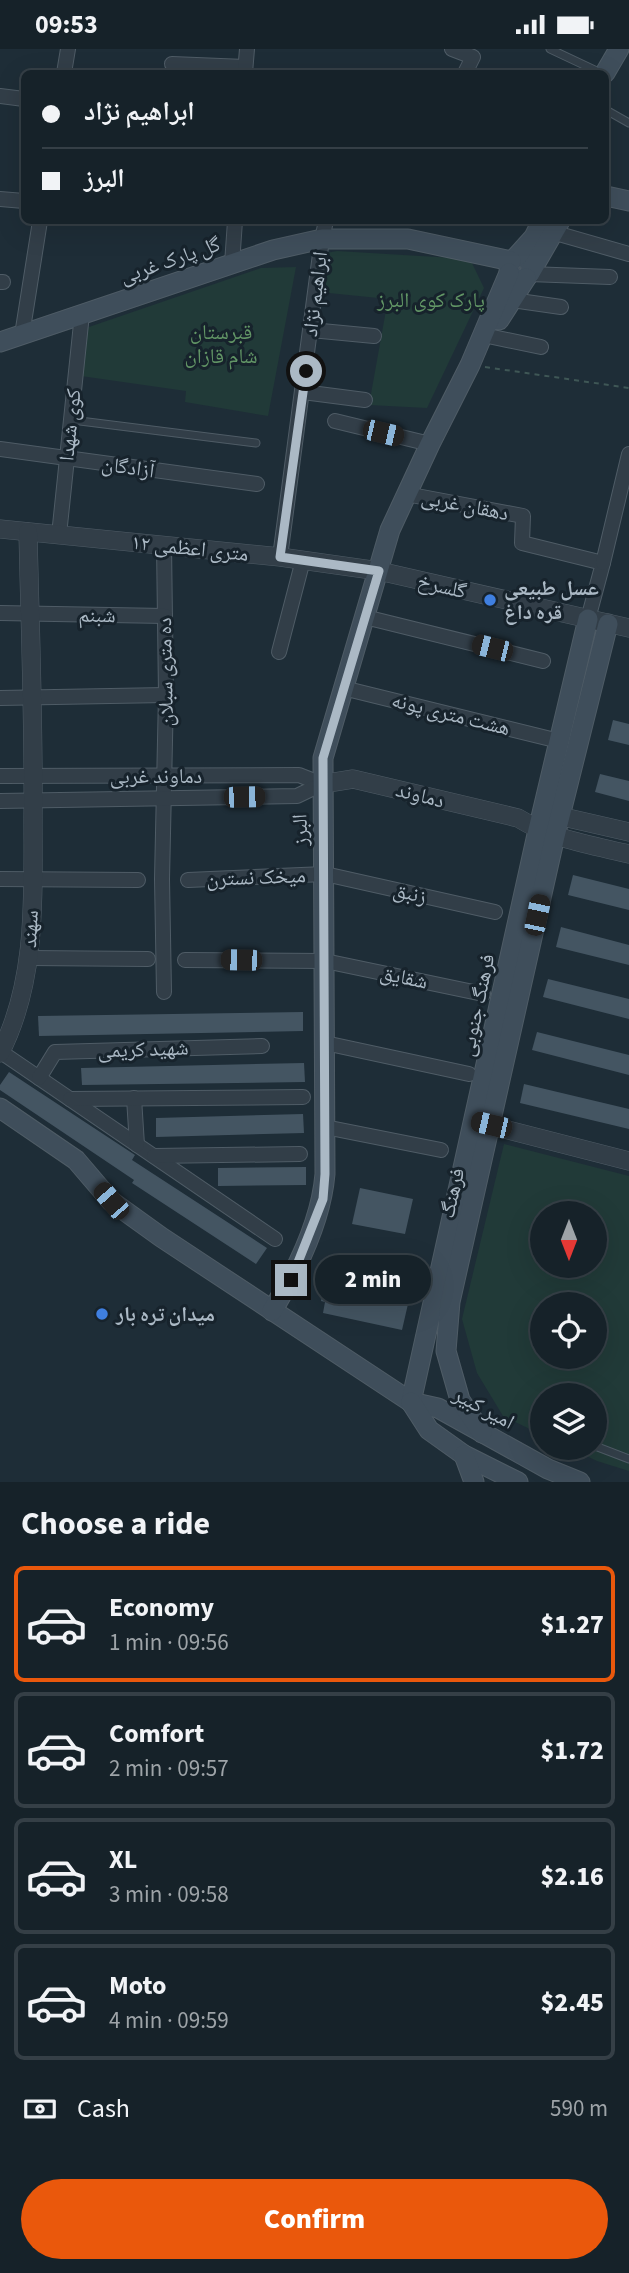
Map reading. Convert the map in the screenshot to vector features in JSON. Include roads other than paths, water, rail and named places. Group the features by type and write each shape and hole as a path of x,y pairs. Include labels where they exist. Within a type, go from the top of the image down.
{"main road":[{"path":"605,70 619,49"},
{"path":"609,197 629,201"},
{"name":"البرز","path":"272,1311 291,1280 323,1199 323,758 390,530 518,269 552,224"},
{"name":"گل پارک غربی","path":"0,342 273,250 324,230 408,239 482,254 518,269"},
{"name":"البرز","path":"470,365 512,300 518,269"},
{"path":"549,824 559,741 588,619"},
{"name":"فرهنگ","path":"482,1433 460,1400 446,1352 450,1302 482,1123 549,824 608,624"},
{"path":"0,1108 76,1160 111,1201 161,1237 411,1402 482,1123"},
{"name":"امیر کبیر","path":"411,1402 438,1408 482,1433 545,1475 580,1482"},
{"name":"امیر کبیر","path":"411,1402 429,1430 464,1455 518,1482"},
{"path":"464,1455 474,1482"}],"street":[{"path":"64,70 68,49"},
{"path":"172,64 245,70 247,49"},
{"path":"452,49 473,57 466,70"},
{"path":"0,96 21,99"},
{"path":"0,199 21,201"},
{"path":"22,335 40,224"},
{"path":"232,264 235,224"},
{"path":"552,224 629,254"},
{"name":"ابراهیم نژاد","path":"280,557 324,230"},
{"path":"518,269 610,277"},
{"path":"512,300 561,307"},
{"name":"کوی شهدا","path":"59,535 82,314"},
{"path":"311,330 374,337"},
{"path":"488,337 541,348"},
{"path":"303,392 365,400"},
{"path":"335,422 430,444"},
{"name":"آزادگان","path":"0,449 257,484"},
{"path":"588,619 629,454"},
{"name":"دهقان غربی","path":"407,494 523,516 522,543 603,563"},
{"name":"۱۲ متری اعظمی","path":"0,529 280,557 379,571"},
{"path":"28,532 34,776"},
{"name":"ده متری سبلان","path":"164,545 164,992"},
{"path":"279,652 303,560"},
{"name":"گلسرخ","path":"379,571 629,628"},
{"path":"0,613 30,614"},
{"name":"شبنم","path":"30,614 165,616"},
{"path":"365,617 543,661"},
{"name":"هشت متری پونه","path":"343,688 559,741"},
{"path":"0,698 166,695"},
{"name":"دماوند غربی","path":"0,776 299,775 321,784"},
{"name":"سهند","path":"1,1052 20,999 29,958 34,776"},
{"name":"دماوند","path":"321,784 353,779 549,824"},
{"name":"دماوند غربی","path":"0,801 297,796 321,784"},
{"path":"549,824 629,832"},
{"path":"549,824 629,854"},
{"name":"میخک نسترن","path":"188,880 325,874"},
{"name":"زنبق","path":"325,874 495,912"},
{"path":"0,879 138,880"},
{"path":"29,958 148,959"},
{"name":"شقایق","path":"185,960 325,961 483,994"},
{"path":"325,1043 469,1074"},
{"name":"شهید کریمی","path":"39,1078 55,1052 262,1046"},
{"path":"1,1052 275,1240"},
{"path":"70,1099 303,1097"},
{"path":"134,1098 137,1145"},
{"path":"482,1123 629,1161"},
{"path":"325,1127 441,1150"},
{"path":"153,1156 300,1154"}],"lane":[{"path":"550,49 596,70"},
{"path":"609,112 629,123"},
{"path":"71,420 256,443"},
{"path":"607,1451 629,1459"}],"place":[{"name":"عسل طبیعی قره داغ","path":"490,600"},
{"name":"میدان تره بار","path":"102,1314"}],"park label":[{"name":"پارک کوی البرز","path":"431,300"},
{"name":"قبرستان شام قازان","path":"221,344"}]}
